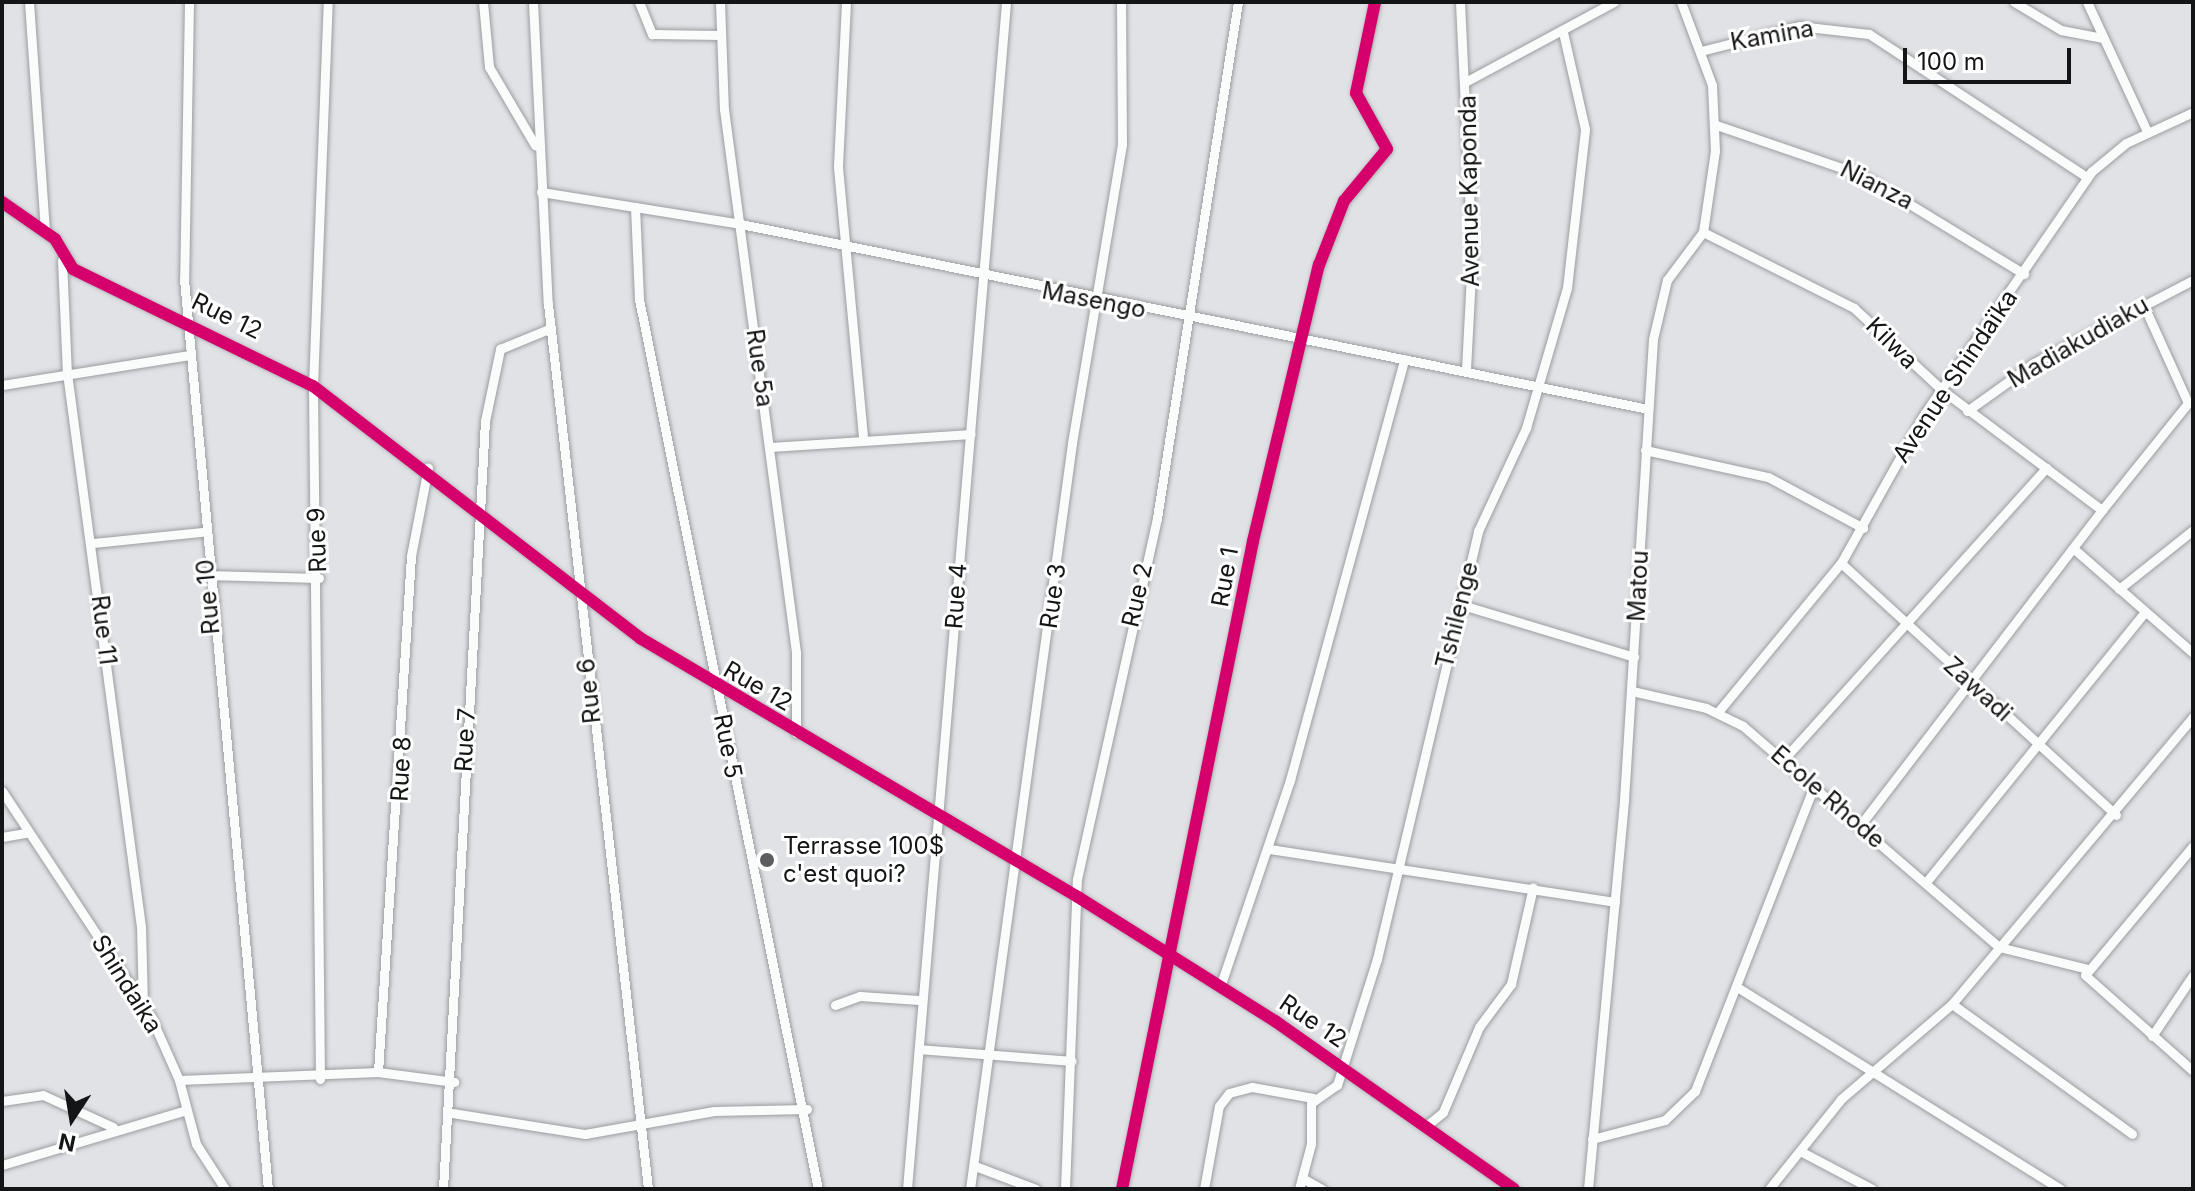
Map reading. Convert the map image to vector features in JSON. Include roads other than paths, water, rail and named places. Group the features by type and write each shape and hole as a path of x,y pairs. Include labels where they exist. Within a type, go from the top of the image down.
{"street":[{"path":"29,2 45,229"},
{"name":"Rue 10","path":"189,2 190,355 206,575 268,1189"},
{"name":"Rue 9","path":"320,1079 319,578 313,386 328,2"},
{"path":"483,2 489,67 537,148"},
{"name":"Rue 6","path":"533,2 537,148 551,328 648,1189"},
{"path":"639,2 652,34 720,35"},
{"name":"Rue 5a","path":"720,2 720,35 741,224 796,652 796,733"},
{"path":"846,2 838,167 863,436"},
{"name":"Rue 4","path":"907,1189 919,1049 919,1000 939,811 1006,2"},
{"name":"Rue 3","path":"970,1189 1012,858 1122,144 1121,2"},
{"name":"Rue 2","path":"1065,1189 1078,897 1112,708 1157,518 1238,2"},
{"name":"Rue 1","path":"1122,1189 1253,541 1303,339 1338,213 1387,149 1356,93 1375,2"},
{"path":"1460,2 1467,81"},
{"name":"Avenue Kaponda","path":"1466,371 1472,255 1467,81 1614,2"},
{"name":"Matou","path":"1588,1189 1632,691 1648,409 1662,292 1703,232 1716,125 1701,51 1681,2"},
{"path":"2014,2 2061,30 2103,38"},
{"path":"2087,2 2147,131"},
{"name":"Kamina","path":"1701,51 1799,26 1861,31 2087,177"},
{"name":"Tshilenge","path":"1313,1098 1337,1085 1343,1068 1399,869 1459,604 1484,512 1540,388 1567,288 1585,157 1580,89 1563,32"},
{"name":"Avenue Shindaïka","path":"1718,712 1841,563 1942,390 2024,274 2087,177 2105,156 2147,131 2193,112"},
{"name":"Nianza","path":"1716,125 1862,175 2024,274"},
{"name":"Masengo","path":"541,192 741,224 1096,301 1303,339 1648,409"},
{"name":"Rue 12","path":"2,202 45,229 73,269 188,320 313,386 428,468 580,595 717,688 939,811 1078,897 1343,1068 1514,1189"},
{"name":"Rue 5","path":"635,207 637,291 717,688 807,1109 818,1189"},
{"name":"Kilwa","path":"1703,232 1854,308 1967,411 2102,510"},
{"name":"Rue 11","path":"62,256 67,373 93,543 141,927 143,1003"},
{"name":"Madiakudiaku","path":"1967,411 2034,363 2193,280"},
{"path":"1860,825 2188,403 2143,304"},
{"name":"Rue 7","path":"443,1189 454,1082 468,672 485,518 493,358 516,339 551,328"},
{"path":"2,385 190,355"},
{"path":"1220,987 1269,849 1404,359"},
{"path":"771,447 863,436 971,434"},
{"path":"1645,450 1768,477 1863,528"},
{"name":"Rue 8","path":"378,1072 411,556 428,468"},
{"path":"1784,759 1904,621 2046,468"},
{"path":"2119,589 2193,530"},
{"path":"93,543 202,532"},
{"path":"2073,548 2193,653"},
{"name":"Zawadi","path":"1841,563 2116,815"},
{"path":"206,575 319,578"},
{"path":"1459,604 1634,657"},
{"path":"1927,881 2041,746 2145,612"},
{"name":"Ecole Rhode","path":"1632,691 1718,712 1784,759 1999,947"},
{"path":"1769,1189 1871,1072 1952,1004 2116,815 2193,717"},
{"path":"1592,1139 1665,1120 1686,1103 1737,987 1814,786"},
{"name":"Shindaika","path":"2,791 143,1003 179,1080 201,1154 225,1189"},
{"path":"2,837 29,832"},
{"path":"2193,846 2088,969 2088,980 2193,1071"},
{"path":"1269,849 1533,887 1615,902"},
{"path":"1426,1126 1443,1112 1479,1027 1511,984 1533,887"},
{"path":"1999,947 2088,969"},
{"path":"2152,1036 2193,975"},
{"path":"1737,987 2060,1189"},
{"path":"835,1005 860,996 919,1000"},
{"path":"1952,1004 2132,1134"},
{"path":"919,1049 1072,1061"},
{"path":"179,1080 320,1079 378,1072 454,1082"},
{"path":"1204,1189 1219,1106 1229,1093 1252,1087 1313,1098 1299,1189"},
{"path":"2,1101 43,1095 113,1127"},
{"path":"452,1113 562,1134 640,1129 714,1111 807,1109"},
{"path":"2,1165 113,1127 186,1110"},
{"path":"1800,1151 1872,1189"},
{"path":"975,1166 1036,1189"},
{"path":"1302,1178 1322,1189"}],"place":[{"name":"Terrasse 100$ c'est quoi?","path":"767,860"}]}
